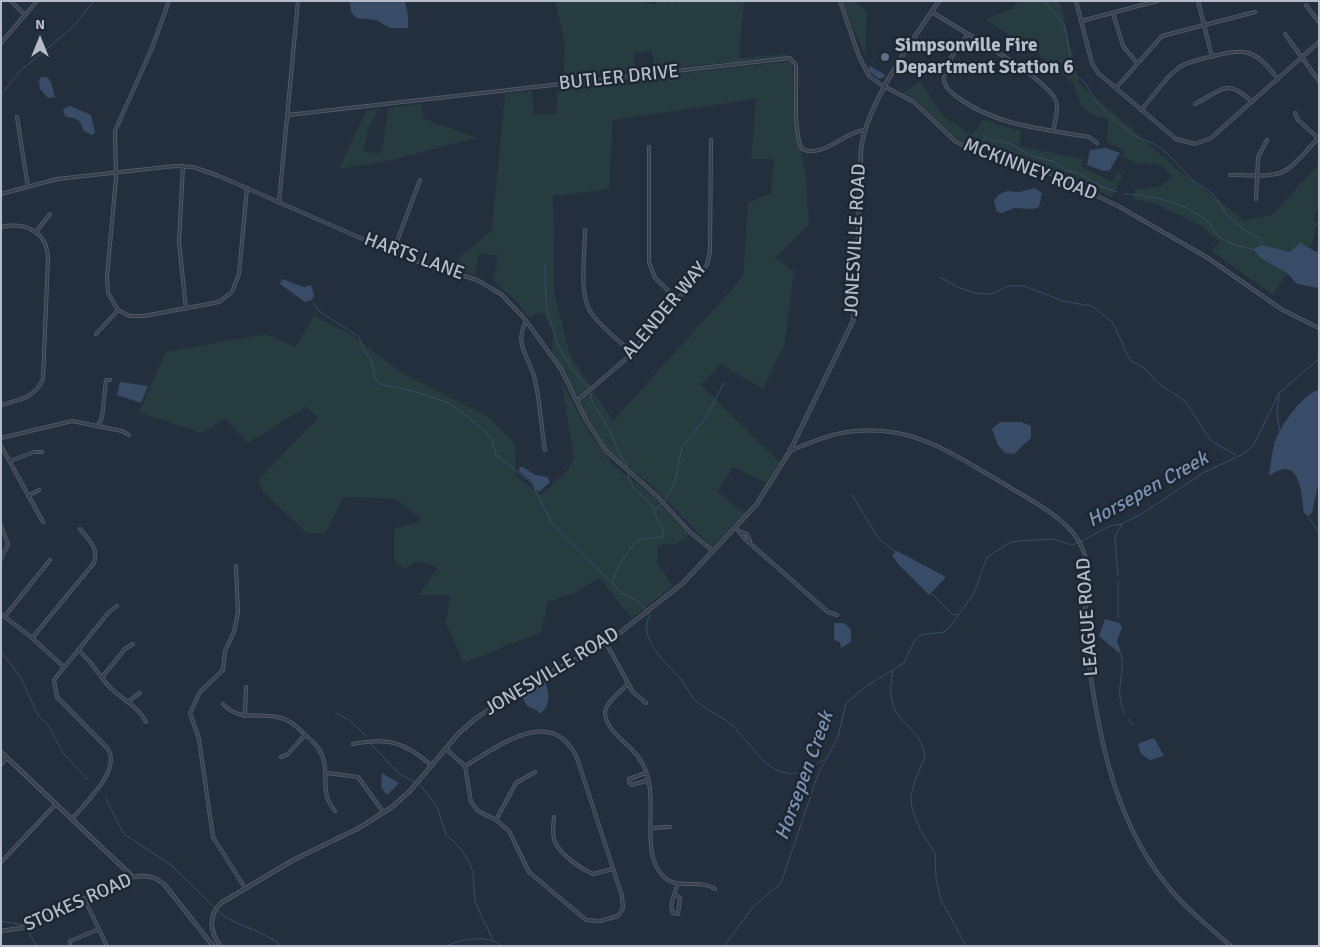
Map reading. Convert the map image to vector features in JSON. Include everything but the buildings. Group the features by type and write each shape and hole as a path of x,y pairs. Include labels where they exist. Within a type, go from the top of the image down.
{"street":[{"path":"11,1 25,15"},
{"path":"2,42 37,1"},
{"path":"170,1 152,48 116,128 114,142 116,172 106,286 111,301 118,310 130,316 140,317 219,302 228,296 235,287 239,274 247,188"},
{"path":"279,202 298,1"},
{"name":"MCKINNEY ROAD","path":"840,1 863,67 871,78 914,102 946,134 969,149 1052,174 1105,199 1208,258 1290,314 1319,328"},
{"name":"JONESVILLE ROAD","path":"219,944 212,925 213,913 221,903 295,859 384,813 405,796 467,725 490,707 535,680 606,643 683,583 762,496 790,451 853,321 856,294 861,149 864,130 870,112 939,1"},
{"path":"1076,1 1093,66 1176,139 1195,144 1211,138 1319,42"},
{"path":"1081,21 1157,1"},
{"path":"1198,1 1212,57"},
{"path":"1306,5 1319,22"},
{"path":"932,12 1026,72 1053,95 1058,107 1053,131"},
{"path":"1116,88 1162,36 1256,12"},
{"path":"1113,13 1123,46 1137,63"},
{"path":"1286,34 1319,81"},
{"path":"967,35 945,71 944,81 949,90 982,114 1008,123 1088,137 1097,142"},
{"path":"1142,110 1177,68 1236,50 1250,52 1263,60 1278,79"},
{"name":"BUTLER DRIVE","path":"288,115 790,58 796,65 797,120 799,142 802,149 824,148 852,133 864,130"},
{"path":"1195,104 1213,92 1224,88 1238,91 1252,102"},
{"path":"1230,175 1257,177 1271,176 1287,171 1318,138 1298,120 1295,113"},
{"path":"17,117 28,187"},
{"name":"ALENDER WAY","path":"577,401 632,352 704,271 709,259 711,140"},
{"path":"1256,199 1259,154 1267,140"},
{"path":"649,147 649,262 655,278 677,300"},
{"path":"183,166 179,242 186,308"},
{"name":"HARTS LANE","path":"1,194 57,179 183,166 204,170 393,252 484,283 506,298 561,369 590,427 612,457 641,480 690,532 713,551"},
{"path":"393,252 420,180"},
{"path":"36,232 50,214"},
{"path":"1,227 24,225 36,232 44,241 47,253 44,375 39,386 31,395 1,405"},
{"path":"585,230 585,289 587,304 597,319 632,352"},
{"path":"96,334 118,310"},
{"path":"526,322 522,329 523,352 534,376 545,450"},
{"path":"98,425 102,418 106,380 110,380"},
{"path":"1,438 66,422 82,421 122,431 129,435"},
{"name":"LEAGUE ROAD","path":"790,451 816,438 850,432 885,432 910,436 954,456 1049,511 1066,525 1081,545 1087,567 1084,617 1089,663 1108,760 1119,802 1132,830 1166,885 1231,946"},
{"path":"1,446 43,522"},
{"path":"10,461 34,452 42,452"},
{"path":"28,496 39,490"},
{"path":"1,526 8,544 1,559"},
{"path":"735,527 828,612 837,615"},
{"path":"32,638 94,563 96,555 94,547 80,529"},
{"path":"50,560 3,615 64,667"},
{"path":"236,566 238,612 234,632 225,651 223,670 200,692 190,713 200,739 213,837 244,888"},
{"path":"71,820 110,771 112,759 108,748 57,697 54,680 109,612 117,606"},
{"path":"606,643 628,684 636,696 646,703"},
{"path":"102,677 125,649 133,644"},
{"path":"78,650 91,662 109,686 142,714 146,722"},
{"path":"628,684 607,705 605,710 606,720 640,758 649,780 652,794 650,828 658,869 663,877 677,884 710,885 716,889"},
{"path":"245,716 246,687"},
{"path":"127,702 140,692"},
{"path":"223,704 231,712 245,716 281,718 305,735 324,755 327,773 327,801 335,811"},
{"path":"446,749 465,766 471,802 478,811 496,820 509,831 529,872 586,920 600,921 613,919 621,911 624,904 577,758 573,749 564,740 547,732 531,731 465,766"},
{"path":"281,757 287,755 305,735"},
{"path":"353,744 387,739 420,755 432,766"},
{"path":"1,752 133,877"},
{"path":"1,764 7,758"},
{"path":"496,820 516,783 535,772"},
{"path":"327,773 350,774 358,777 384,813"},
{"path":"646,773 629,779 629,782 632,785 649,780"},
{"path":"1,862 55,805"},
{"path":"554,817 554,840 558,847 593,874 613,870"},
{"path":"650,828 670,827"},
{"name":"STOKES ROAD","path":"1,931 22,928 133,877 152,877 164,884 213,946"},
{"path":"676,895 680,898 678,914 673,913 672,900 676,895 677,884"},
{"path":"84,898 97,930 107,946"},
{"path":"70,946 70,941 97,930"},
{"path":"213,946 219,944"}],"green space":[{"path":"555,1 636,1 656,4 657,1 744,1 739,58 788,54 788,57 655,69 652,51 634,53 635,71 563,78 565,43"},
{"path":"842,1 854,1 867,11 865,56"},
{"path":"1019,1 1060,1 1079,83 1177,169 1244,220 1272,215 1319,164 1319,207 1314,218 1316,223 1319,221 1319,227 1315,227 1315,236 1310,247 1298,244 1290,251 1284,252 1274,249 1268,263 1287,273 1273,295 1211,251 1220,242 1197,223 1157,204 1133,199 1135,190 1161,186 1172,177 1162,165 1136,163 1123,157 1125,151 1107,142 1108,119 1092,115 1081,105 1074,84 1037,53 986,20 1012,8"},
{"path":"792,61 797,137 806,174 809,224 775,258 794,271 785,343 763,389 721,364 701,385 780,462 767,483 733,467 717,492 745,513 712,547 651,485 610,453 587,418 580,403 593,391 613,421 743,277 748,203 771,193 774,159 751,159 756,99 613,120 609,189 553,196 554,291 570,355 591,387 578,398 552,353 553,332 542,312 529,318 518,303 494,281 498,255 479,254 475,275 459,269 460,257 492,230 505,94 532,91 534,114 557,114 558,87"},
{"path":"920,81 943,116 970,134 975,132 983,120 1021,131 1019,146 1082,159 1082,168 1113,181 1117,171 1122,176 1112,197 1041,167 970,147 952,135 918,101 903,93"},
{"path":"422,104 423,118 477,138 387,161 339,169 366,111 378,109 368,130 364,152 382,153 388,108"},
{"path":"314,316 354,336 400,372 487,416 515,444 516,476 541,495 567,471 574,458 561,379 586,428 613,465 652,495 689,535 675,545 666,543 658,548 657,563 673,586 632,618 599,578 575,593 548,602 541,632 464,663 446,624 450,595 418,595 438,568 417,561 405,569 394,560 394,529 422,520 396,499 344,497 325,534 307,533 263,492 259,479 318,418 306,407 248,443 225,419 201,433 139,412 166,352 266,334 295,347"}],"water":[{"path":"350,1 405,1 408,28 390,28 376,20 356,18 351,12"},
{"path":"870,66 884,74 885,77 879,79 868,70"},
{"path":"41,77 47,77 51,82 55,97 48,98 40,89 39,81"},
{"path":"70,106 91,115 95,133 91,135 83,130 79,121 65,116 63,109"},
{"path":"1106,148 1120,153 1110,170 1104,171 1087,165 1090,150"},
{"path":"1035,188 1042,193 1039,207 1033,209 1014,208 1002,213 997,212 994,200 1000,194 1007,191 1019,192"},
{"path":"1300,243 1319,253 1319,288 1297,284 1287,273 1262,259 1253,249 1262,245 1290,252"},
{"path":"282,279 304,287 311,285 314,295 312,300 305,302 280,284"},
{"path":"120,382 148,386 141,403 117,395"},
{"path":"1319,390 1319,481 1312,513 1308,516 1304,513 1300,486 1293,473 1288,470 1280,470 1269,476 1274,444 1280,430 1299,404"},
{"path":"1000,422 1021,422 1031,426 1031,438 1014,454 1005,453 998,445 992,429"},
{"path":"523,467 535,475 547,477 550,482 540,491 535,490 531,481 519,471 519,468"},
{"path":"897,551 946,577 929,595 899,565 892,555"},
{"path":"1105,619 1119,623 1122,627 1117,641 1120,649 1119,653 1099,636"},
{"path":"834,623 844,623 851,629 851,642 841,648 840,642 834,640"},
{"path":"544,679 548,693 548,703 539,714 538,711 527,706 522,697 532,690 531,686"},
{"path":"1154,738 1164,756 1150,760 1141,754 1138,744"},
{"path":"382,773 399,783 387,795 381,787"}],"waterway":[{"path":"1,95 19,72 72,28 94,1"},
{"path":"1044,1 1064,24 1074,74 1086,84 1098,104 1135,136 1156,145 1168,154 1192,180 1212,193 1227,215 1247,232 1257,236 1262,244"},
{"path":"985,138 1011,144 1030,155 1055,162 1065,170 1079,173 1102,187 1118,192"},
{"path":"1125,194 1158,198 1189,209 1208,222 1221,238 1253,249"},
{"path":"545,265 546,307 558,345 572,369 589,388"},
{"path":"940,277 957,287 974,293 992,294 1008,286 1024,286 1063,301 1092,306 1113,323 1130,360 1144,368 1159,384 1185,401 1211,441 1236,455"},
{"path":"313,303 319,311 359,337 363,349 371,359 375,378 378,382 449,403 483,429 492,440 496,455 533,484"},
{"name":"Horsepen Creek","path":"724,946 753,907 781,883 818,774 838,737 846,703 868,685 904,663 915,640 921,635 944,632 950,627 974,593 987,557 1009,543 1018,541 1053,539 1072,545 1078,543 1110,526 1122,524 1145,512 1203,473 1241,455 1251,448 1255,442 1279,393 1319,359"},
{"path":"665,500 675,482 682,447 704,421 724,383"},
{"path":"591,393 592,402 611,432 617,449 628,468"},
{"path":"1279,393 1277,414 1280,432"},
{"path":"613,582 622,561 637,540 663,537 663,529 658,522 653,508 630,483 628,473"},
{"path":"534,488 552,523 623,594 638,601 646,609"},
{"path":"852,495 879,539 896,552"},
{"path":"655,509 662,503"},
{"path":"1308,516 1319,533"},
{"path":"1118,576 1115,536 1122,524"},
{"path":"1118,581 1118,618"},
{"path":"931,593 952,614 958,615"},
{"path":"648,612 650,615 647,633 651,642 656,651 683,682 690,694 704,707 733,726 770,766 791,774 806,770 824,760"},
{"path":"1,651 21,678 36,711 41,719 47,723 64,754 88,780"},
{"path":"1120,652 1122,659 1120,696 1125,714"},
{"path":"893,671 892,702 896,712 916,735 925,757 911,795 912,808 920,829 935,853 936,878 941,900 966,946"},
{"path":"336,713 349,720 366,736"},
{"path":"1128,719 1133,725"},
{"path":"371,744 398,773 415,782"},
{"path":"420,784 437,807 446,834 460,848 469,862 473,873 475,902 493,940"},
{"path":"106,799 124,834 171,865 214,907"},
{"path":"218,911 232,921 265,935 281,946"},
{"path":"1,921 23,925"},
{"path":"26,928 37,946"},
{"path":"446,946 460,941 475,939 490,940 502,946"}],"place":[{"name":"Simpsonville Fire Department Station 6","path":"885,57"}]}
